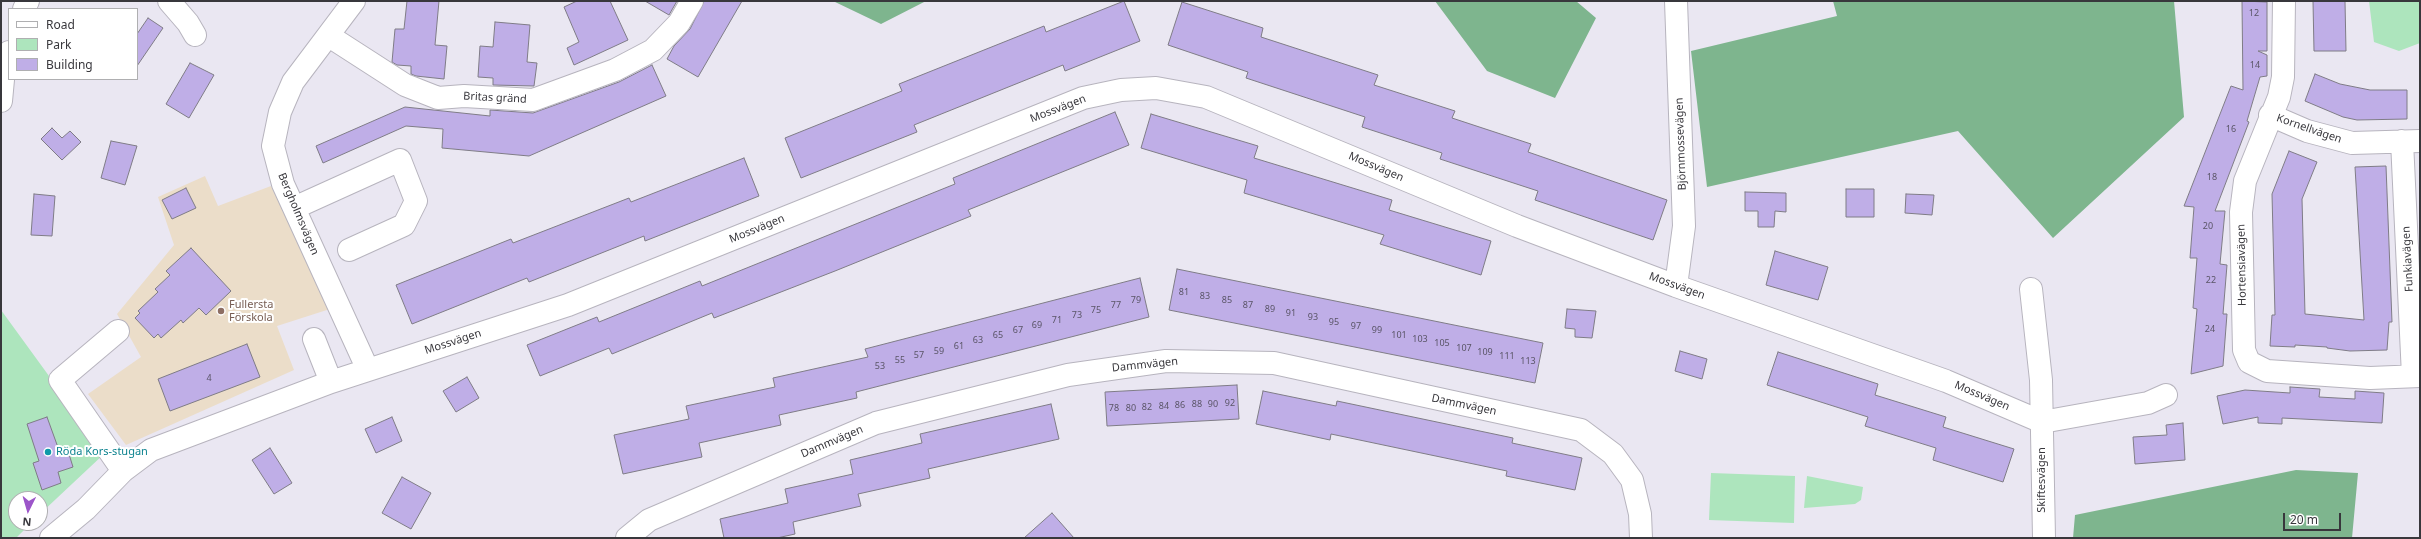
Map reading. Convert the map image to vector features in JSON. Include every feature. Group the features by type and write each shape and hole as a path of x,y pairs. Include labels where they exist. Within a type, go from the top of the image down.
{"street":[{"path":"169,1 188,23 194,35"},
{"name":"Bergholmsvägen","path":"354,1 293,82 280,112 273,146 283,184 368,370"},
{"name":"Britas gränd","path":"329,36 405,85 438,98 464,96 533,100 615,70 653,50 678,23 692,1"},
{"name":"Björnmossevägen","path":"1676,1 1684,226 1676,286"},
{"name":"Hortensiavägen","path":"2284,1 2283,77 2279,97 2270,115 2245,181 2241,212 2243,341 2249,362 2267,371 2292,374 2370,378 2417,376"},
{"path":"1,100 4,69 8,55"},
{"name":"Mossvägen","path":"60,536 123,471 151,450 331,382 568,305 1083,98 1121,90 1156,88 1206,97 1517,226 1676,286 1946,381 2042,422"},
{"name":"Kornellvägen","path":"2270,115 2307,130 2352,143 2411,141"},
{"name":"Funkiavägen","path":"2411,141 2417,376"},
{"path":"294,208 400,160 416,201 404,225 349,250"},
{"name":"Skiftesvägen","path":"2031,289 2040,380 2044,538"},
{"path":"118,331 60,380 123,471"},
{"path":"314,339 331,382"},
{"name":"Dammvägen","path":"627,538 649,520 876,423 1068,375 1166,361 1274,363 1581,430 1613,454 1648,505 1641,538"},
{"path":"2042,422 2148,403 2166,396"}],"shaded area":[{"name":"Fullersta Förskola","path":"205,176 218,206 271,186 330,309 277,326 294,370 126,445 88,394 141,357 117,314 174,245 158,197"}],"green space":[{"path":"833,1 926,1 881,24"},
{"path":"1435,1 1576,1 1596,18 1555,98 1487,71"},
{"path":"1833,1 2174,1 2184,117 2053,238 1958,131 1707,187 1691,51 1837,16"},
{"path":"2369,1 2420,1 2420,43 2399,51 2374,42"},
{"path":"1,310 105,453 48,506 48,491 8,491 8,531 23,531 16,538 1,538"},
{"path":"2296,470 2358,473 2352,538 2073,538 2075,515"},
{"path":"1711,473 1795,476 1794,523 1709,520"},
{"path":"1807,476 1863,487 1861,500 1855,504 1804,508"}],"building":[{"path":"407,1 439,1 435,45 447,46 444,79 416,76 411,74 411,66 397,65 392,62 395,29 404,29"},
{"path":"577,1 610,1 628,40 574,65 567,48 579,42 564,7"},
{"path":"645,1 677,1 669,15"},
{"path":"704,1 742,1 698,77 667,59 674,46 690,29"},
{"path":"1124,1 1140,41 1065,71 1063,65 914,125 917,132 801,178 785,138 902,91 899,84 1044,26 1046,32"},
{"path":"2242,1 2267,2 2267,51 2258,51 2267,55 2267,76 2260,77 2247,121 2249,122 2215,211 2225,211 2220,264 2227,265 2223,314 2227,314 2223,366 2191,374 2197,309 2193,308 2197,258 2190,258 2194,207 2184,206 2231,86 2243,90"},
{"path":"2313,1 2345,1 2346,51 2314,51"},
{"path":"1182,2 1263,28 1261,37 1378,75 1374,85 1455,111 1452,118 1531,144 1528,152 1667,200 1653,240 1535,200 1538,191 1440,159 1442,153 1362,127 1365,117 1246,78 1248,72 1168,45"},
{"path":"148,18 163,28 138,65 138,33"},
{"path":"495,22 530,25 527,62 537,63 534,86 493,85 493,78 478,77 480,46 493,47"},
{"path":"190,63 214,75 189,118 166,104"},
{"path":"652,65 666,96 529,156 442,148 443,129 406,126 323,163 316,146 405,107 490,116 490,110 533,113 619,82"},
{"path":"2315,74 2340,84 2370,90 2407,90 2407,119 2357,120 2343,117 2305,101"},
{"path":"1115,112 1129,145 968,210 971,216 835,271 714,318 712,313 612,354 609,348 540,376 527,345 597,317 599,322 700,281 702,286 955,184 953,178"},
{"path":"1151,114 1258,146 1254,158 1392,200 1389,210 1491,241 1481,275 1380,244 1384,235 1244,193 1247,180 1141,148"},
{"path":"52,128 62,138 70,131 81,142 62,160 41,139"},
{"path":"111,141 137,146 125,185 101,178"},
{"path":"2289,151 2317,162 2302,199 2305,314 2364,320 2355,167 2386,166 2392,322 2389,322 2387,350 2350,351 2327,347 2295,345 2295,347 2270,346 2272,315 2275,315 2272,194"},
{"path":"744,158 759,196 645,241 644,236 529,282 527,278 412,324 396,285 511,239 513,243 629,198 631,202"},
{"path":"186,188 196,208 172,219 162,200"},
{"path":"1846,189 1874,189 1874,217 1846,217"},
{"path":"1745,192 1786,193 1786,212 1775,211 1774,227 1758,227 1758,211 1745,211"},
{"path":"34,194 55,196 52,236 31,235"},
{"path":"1906,194 1934,195 1932,215 1905,213"},
{"name":"Fullersta Förskola","path":"191,248 231,291 206,315 199,308 183,323 181,320 161,338 158,334 154,338 135,318 140,313 138,311 158,292 155,289 170,275 166,271"},
{"path":"1775,251 1828,267 1818,300 1766,285"},
{"path":"1177,269 1543,343 1535,383 1169,310"},
{"path":"1140,278 1149,317 856,392 857,398 779,415 781,425 699,443 702,457 623,474 614,435 689,419 686,406 775,387 773,378 868,357 865,349"},
{"path":"1567,309 1596,311 1592,338 1575,337 1575,329 1565,328"},
{"name":"Fullersta Förskola","path":"247,344 260,377 170,411 158,379"},
{"path":"1680,351 1707,359 1702,379 1675,371"},
{"path":"1778,352 1878,384 1875,395 1946,417 1943,427 2014,449 2003,482 1933,460 1936,448 1865,426 1868,417 1767,385"},
{"path":"467,377 479,398 456,412 443,391"},
{"path":"1237,385 1239,419 1107,426 1105,392"},
{"path":"2290,387 2320,389 2319,397 2355,399 2355,391 2384,393 2382,423 2282,418 2282,424 2258,423 2258,417 2223,424 2217,396 2245,390 2290,393"},
{"path":"1263,391 1336,406 1337,401 1513,438 1512,443 1582,458 1575,490 1506,476 1507,471 1331,434 1330,440 1256,424"},
{"path":"1051,404 1059,439 928,469 930,478 858,494 861,506 793,522 795,534 777,538 724,538 720,519 788,503 785,489 853,474 850,460 922,443 920,434"},
{"name":"Röda Kors-stugan","path":"47,417 60,453 68,451 73,467 58,472 61,483 42,490 33,463 39,461 27,424"},
{"path":"392,417 402,441 376,453 365,429"},
{"path":"2183,423 2185,460 2135,464 2133,437 2167,435 2166,425"},
{"path":"270,448 292,483 274,494 252,460"},
{"path":"402,477 431,493 411,529 382,513"},
{"path":"1052,513 1074,538 1024,538"}],"place":[{"name":"Fullersta Förskola","path":"221,311"},
{"name":"Röda Kors-stugan","path":"48,452"}]}
